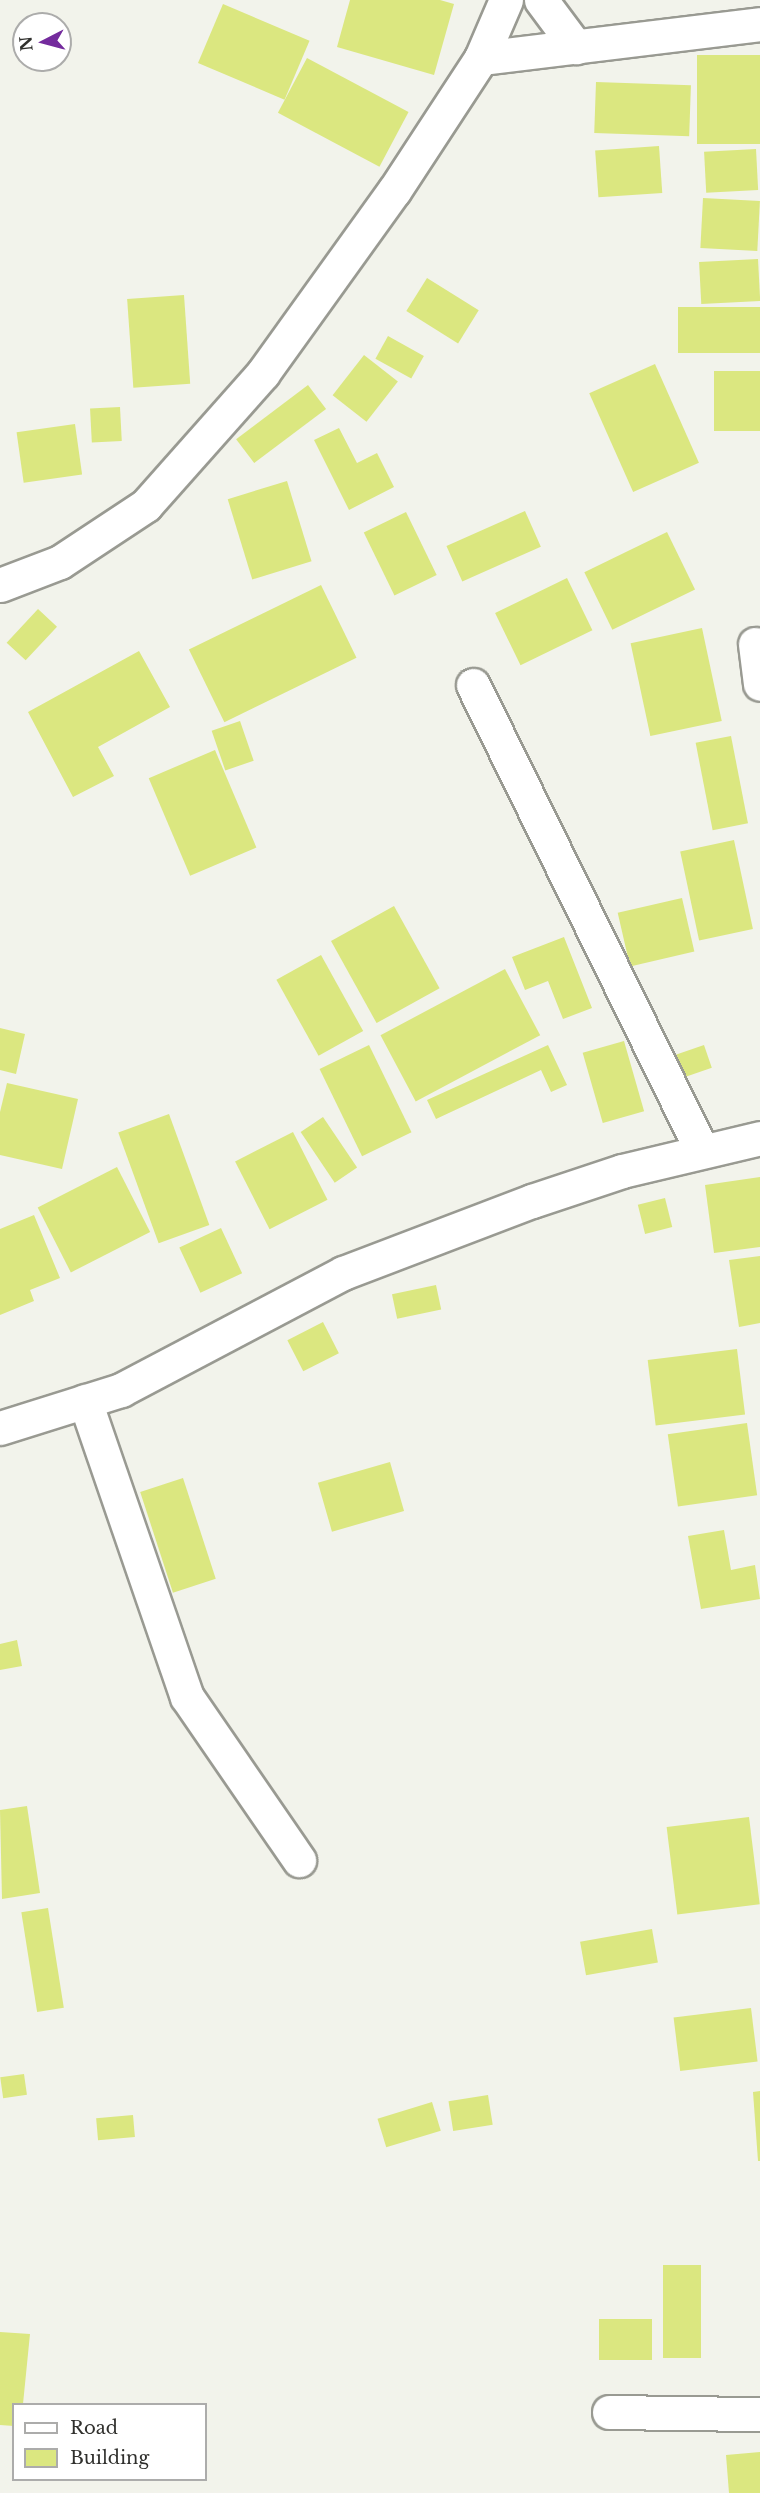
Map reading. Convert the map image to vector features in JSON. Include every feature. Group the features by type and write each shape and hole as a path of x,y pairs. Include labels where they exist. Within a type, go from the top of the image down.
{"street":[{"path":"0,585 60,562 146,505 263,373 394,191 481,58 506,0"},
{"path":"542,0 576,47"},
{"path":"481,58 760,24"},
{"path":"755,644 760,684"},
{"path":"473,685 702,1151"},
{"path":"0,1428 121,1390 343,1273 532,1201 622,1171 760,1138"},
{"path":"85,1401 187,1697 299,1860"},
{"path":"609,2412 760,2414"}],"building":[{"path":"350,0 440,0 454,4 434,75 337,47"},
{"path":"223,4 310,41 285,100 198,63"},
{"path":"697,55 760,55 760,144 697,144"},
{"path":"307,58 409,112 379,167 278,113"},
{"path":"596,82 691,85 689,136 594,133"},
{"path":"659,146 662,193 598,197 595,150"},
{"path":"756,149 758,190 706,193 704,152"},
{"path":"703,198 760,201 757,251 700,248"},
{"path":"758,259 760,301 701,304 699,262"},
{"path":"427,278 479,310 458,343 406,311"},
{"path":"184,295 190,384 133,388 127,299"},
{"path":"678,307 760,307 760,353 678,353"},
{"path":"388,336 424,356 411,379 375,359"},
{"path":"364,355 398,381 366,422 333,395"},
{"path":"655,364 699,463 633,492 589,393"},
{"path":"714,371 760,371 760,431 714,431"},
{"path":"308,385 326,409 254,463 236,439"},
{"path":"120,407 122,441 92,443 90,409"},
{"path":"75,424 82,475 24,483 17,432"},
{"path":"339,428 357,463 377,453 394,487 349,510 314,440"},
{"path":"287,481 312,561 252,579 228,499"},
{"path":"525,511 541,547 462,582 446,546"},
{"path":"406,512 437,575 394,596 364,533"},
{"path":"667,532 695,590 612,630 584,572"},
{"path":"567,578 592,630 521,665 495,613"},
{"path":"321,585 357,658 224,722 189,649"},
{"path":"38,609 57,627 26,660 7,643"},
{"path":"702,628 722,721 650,736 631,643"},
{"path":"139,651 170,707 98,747 114,776 73,797 28,712"},
{"path":"240,721 254,761 225,770 212,731"},
{"path":"731,736 748,823 713,830 696,743"},
{"path":"215,750 256,848 190,876 149,778"},
{"path":"734,840 753,929 699,940 680,851"},
{"path":"682,898 694,952 630,966 618,913"},
{"path":"394,906 440,988 377,1023 331,941"},
{"path":"564,937 592,1008 563,1019 548,981 525,990 512,957"},
{"path":"321,955 363,1031 319,1056 276,980"},
{"path":"505,969 540,1035 416,1101 381,1035"},
{"path":"0,1028 25,1034 16,1074 0,1070"},
{"path":"624,1041 644,1111 603,1123 583,1053"},
{"path":"369,1045 412,1132 362,1156 320,1069"},
{"path":"548,1045 567,1085 551,1092 541,1070 436,1119 427,1100"},
{"path":"704,1045 712,1068 678,1079 670,1057"},
{"path":"7,1083 78,1099 62,1169 0,1155 0,1112"},
{"path":"169,1114 209,1225 159,1243 118,1132"},
{"path":"323,1117 357,1168 335,1183 301,1132"},
{"path":"293,1132 328,1200 270,1229 235,1162"},
{"path":"117,1167 150,1232 71,1272 38,1207"},
{"path":"760,1177 760,1247 714,1253 705,1185"},
{"path":"665,1198 672,1227 645,1234 638,1205"},
{"path":"34,1215 60,1278 30,1290 34,1301 0,1315 0,1229"},
{"path":"221,1228 242,1273 200,1293 179,1247"},
{"path":"760,1256 760,1323 739,1327 729,1260"},
{"path":"436,1285 441,1309 397,1319 392,1294"},
{"path":"323,1322 339,1353 303,1371 287,1340"},
{"path":"737,1349 745,1415 656,1425 648,1360"},
{"path":"747,1423 757,1495 678,1506 668,1434"},
{"path":"390,1462 404,1511 332,1532 318,1483"},
{"path":"183,1478 216,1579 173,1593 140,1492"},
{"path":"724,1530 731,1570 755,1565 760,1599 701,1609 688,1536"},
{"path":"17,1640 22,1666 0,1670 0,1644"},
{"path":"27,1806 40,1893 2,1899 0,1810"},
{"path":"749,1817 760,1904 677,1914 667,1827"},
{"path":"48,1908 64,2008 37,2012 21,1912"},
{"path":"652,1929 658,1962 586,1975 580,1942"},
{"path":"751,2008 758,2062 680,2071 674,2018"},
{"path":"24,2074 27,2095 3,2098 0,2077"},
{"path":"760,2091 760,2161 758,2161 753,2092"},
{"path":"488,2095 493,2125 453,2131 448,2101"},
{"path":"432,2102 441,2131 386,2147 377,2119"},
{"path":"133,2115 135,2137 98,2140 96,2118"},
{"path":"663,2265 701,2265 701,2358 663,2358"},
{"path":"599,2319 652,2319 652,2360 599,2360"},
{"path":"0,2332 30,2334 23,2403 12,2403 12,2426 0,2425"},
{"path":"760,2452 760,2493 729,2493 726,2455"}]}
